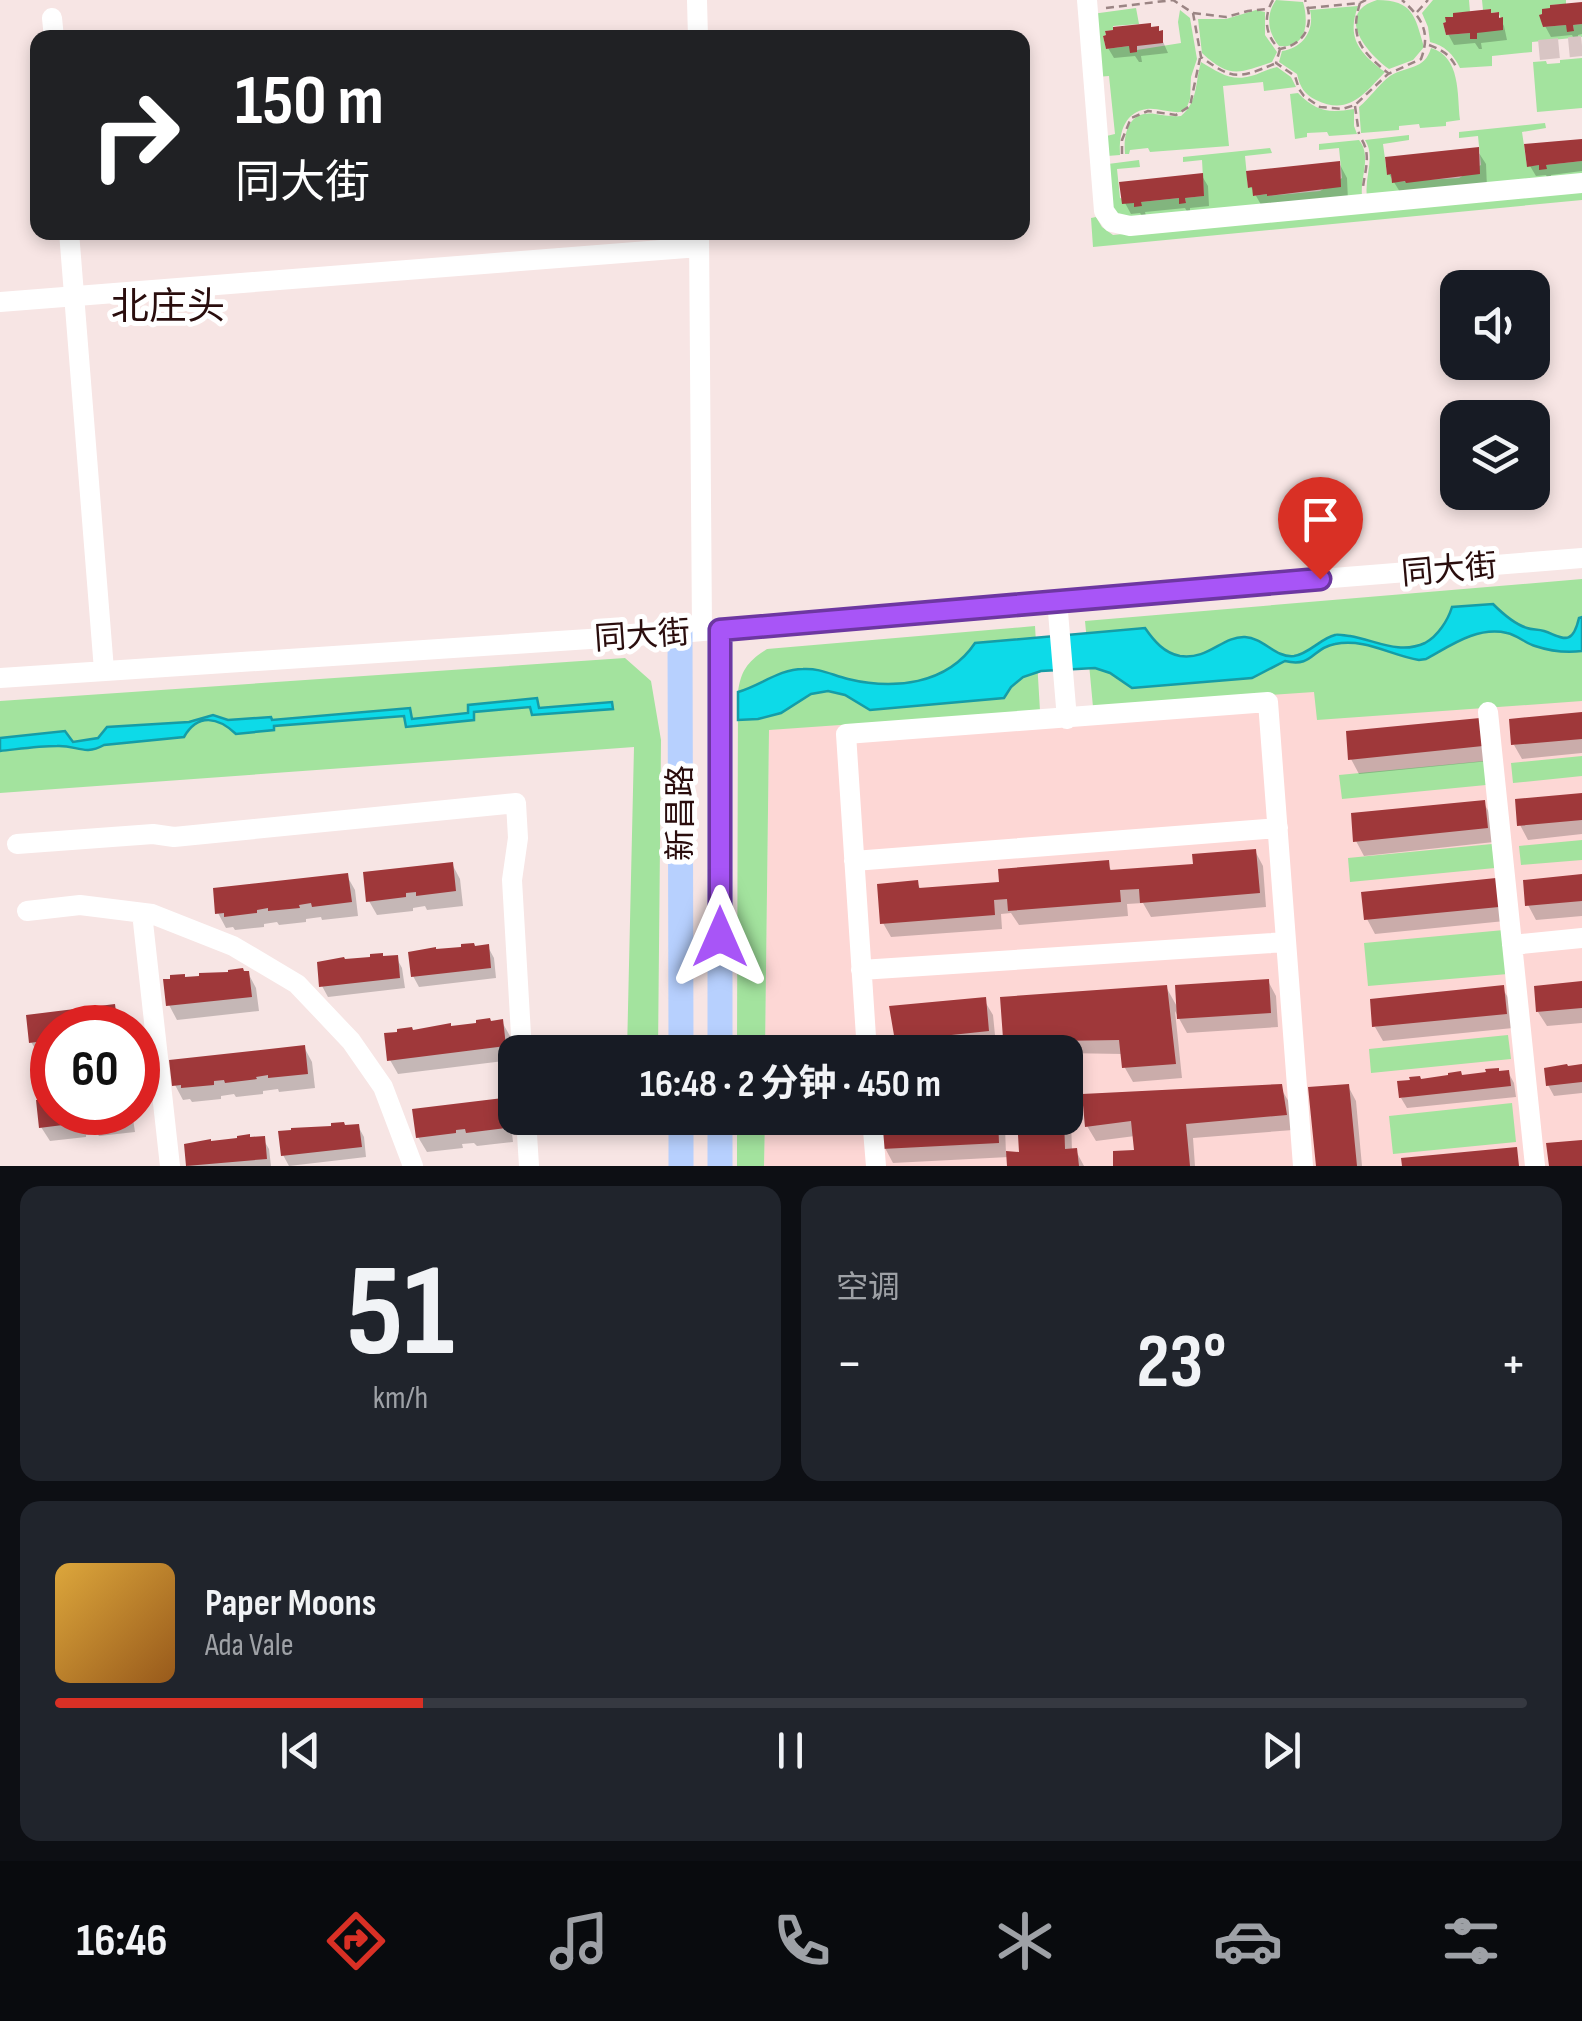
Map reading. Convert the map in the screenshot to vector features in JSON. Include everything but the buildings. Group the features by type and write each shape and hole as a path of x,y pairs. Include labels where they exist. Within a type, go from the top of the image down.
{"main road":[{"name":"新昌路","path":"682,1035 701,631"},
{"name":"新昌路","path":"701,631 719,1035"},
{"path":"681,1135 682,1166"},
{"path":"720,1135 720,1166"}],"street":[{"path":"697,0 698,30"},
{"path":"1087,5 1104,212 1112,222 1130,226 1582,183"},
{"path":"70,240 104,670"},
{"path":"0,302 699,240"},
{"name":"新昌路","path":"699,240 701,631"},
{"name":"同大街","path":"0,678 701,631 1582,558"},
{"path":"1057,600 1067,719"},
{"path":"866,1035 846,734 1268,702 1303,1166"},
{"path":"1488,712 1535,1166"},
{"path":"17,844 153,834 174,837 516,803 518,838 512,880 521,1035"},
{"path":"854,861 1278,828"},
{"path":"27,911 80,905 152,914 233,946 297,984 352,1041 384,1087 414,1166"},
{"path":"142,913 170,1166"},
{"path":"1512,945 1582,938"},
{"path":"860,970 1286,942"},
{"path":"527,1135 529,1166"},
{"path":"873,1135 876,1166"}],"path":[{"path":"1087,5 1173,0 1193,13 1226,18 1248,10 1268,9"},
{"path":"1273,0 1268,9 1268,34 1280,49"},
{"path":"1280,49 1294,46 1308,32 1305,0"},
{"path":"1308,8 1366,0"},
{"path":"1276,63 1295,76 1304,96 1320,107 1342,109 1356,105 1390,74 1421,59 1427,44 1424,30 1416,13 1402,0"},
{"path":"1416,13 1428,0"},
{"path":"1360,3 1357,38 1373,61 1390,74"},
{"path":"1122,154 1122,140 1131,118 1148,111 1176,115 1190,106 1201,57 1193,13"},
{"path":"1427,44 1442,50 1456,68"},
{"path":"1276,63 1280,49"},
{"path":"1201,57 1230,75 1244,75 1276,63"},
{"path":"1356,105 1359,134"},
{"path":"1362,140 1368,148 1364,204"}],"shaded area":[{"path":"1582,671 1582,1166 764,1166 765,1135 1083,1135 1083,1035 765,1035 769,729"}],"green space":[{"path":"1276,0 1303,2 1304,33 1288,46 1279,46 1270,29 1269,17"},
{"path":"1377,0 1398,3 1411,12 1424,47 1413,60 1389,69 1364,44 1356,23 1364,6"},
{"path":"1433,0 1469,0 1470,12 1454,13 1443,23 1446,35 1470,33 1470,39 1476,39 1477,33 1503,23 1498,12 1483,10 1482,0 1566,0 1566,4 1550,5 1540,15 1543,27 1566,25 1568,31 1574,30 1573,25 1582,24 1582,37 1532,42 1532,52 1492,56 1492,66 1460,68 1448,51 1430,42 1422,13"},
{"path":"1358,6 1354,28 1358,44 1385,72 1363,95 1347,104 1316,100 1303,90 1297,74 1279,62 1282,51 1306,37 1311,24 1310,10"},
{"path":"1136,8 1139,24 1113,26 1113,30 1105,31 1106,49 1129,46 1137,50 1181,43 1180,10 1190,18 1197,59 1190,99 1181,112 1147,109 1133,115 1122,132 1120,155 1107,156 1102,137 1115,134 1109,76 1096,77 1092,14"},
{"path":"1256,10 1265,12 1265,35 1277,52 1272,62 1235,71 1220,67 1202,53 1198,19 1226,19"},
{"path":"1431,48 1448,59 1453,68 1460,120 1446,122 1446,126 1420,128 1419,124 1361,133 1359,107 1390,76 1424,60"},
{"path":"1582,58 1582,108 1537,112 1533,62 1560,63"},
{"path":"1201,62 1237,78 1277,67 1291,77 1296,87 1264,91 1263,82 1223,86 1229,146 1150,152 1148,148 1125,154 1125,138 1134,119 1146,114 1181,116 1186,111"},
{"path":"1298,93 1323,110 1354,109 1357,134 1307,133 1307,137 1295,139 1290,94"},
{"path":"1545,123 1546,128 1522,132 1527,166 1546,169 1546,165 1582,161 1582,176 1367,197 1370,153 1365,140 1409,135 1409,140 1383,144 1387,174 1391,174 1392,182 1459,178 1481,165 1478,136 1459,138 1459,132"},
{"path":"1359,140 1365,160 1362,196 1127,219 1111,210 1108,164 1139,160 1140,167 1117,169 1120,198 1134,206 1179,198 1179,203 1186,203 1185,198 1204,196 1202,160 1183,162 1183,157 1270,148 1272,153 1245,156 1248,187 1252,187 1254,196 1268,196 1320,191 1342,178 1339,148 1319,150 1319,144"},
{"path":"1582,188 1582,200 1093,247 1091,218 1096,217 1113,235"},
{"path":"1582,579 1582,701 1317,720 1314,692 1093,707 1085,621"},
{"path":"1035,626 1040,711 769,730 765,1035 737,1035 738,692 746,667 767,649"},
{"path":"625,658 651,681 661,740 658,1035 627,1035 634,747 0,793 0,701"},
{"path":"1582,756 1582,776 1513,783 1511,763"},
{"path":"1484,761 1486,785 1342,799 1339,775"},
{"path":"1582,840 1582,860 1521,865 1519,846"},
{"path":"1492,844 1495,868 1350,882 1348,858"},
{"path":"1504,930 1508,974 1368,986 1364,943"},
{"path":"1508,1035 1511,1059 1371,1073 1369,1049"},
{"path":"1512,1103 1516,1142 1393,1154 1389,1116"},
{"path":"737,1135 765,1135 764,1166 737,1166"}],"water":[{"path":"1493,604 1522,626 1566,638 1573,634 1582,617 1582,651 1547,649 1496,632 1464,638 1419,660 1346,643 1327,646 1301,662 1285,661 1252,678 1132,688 1095,668 1041,671 1023,677 1004,698 870,710 845,695 828,691 811,694 781,713 738,720 738,692 794,670 901,684 950,668 975,643 1145,628 1160,646 1180,656 1199,655 1229,640 1245,637 1287,656 1299,655 1336,635 1406,648 1434,636 1452,607"},
{"path":"537,698 539,708 612,702 613,709 532,715 530,707 474,712 474,720 406,727 404,716 274,726 274,730 236,734 208,720 196,724 184,737 104,745 91,750 57,746 0,751 0,738 65,731 73,742 98,738 107,727 189,722 213,715 228,720 272,720 410,708 412,719 468,713 468,705"}],"tunnel":[{"path":"1539,50 1582,46"}],"district":[{"name":"北庄头","path":"168,306"}],"route":[{"path":"720,937 720,630 1320,579"}]}
